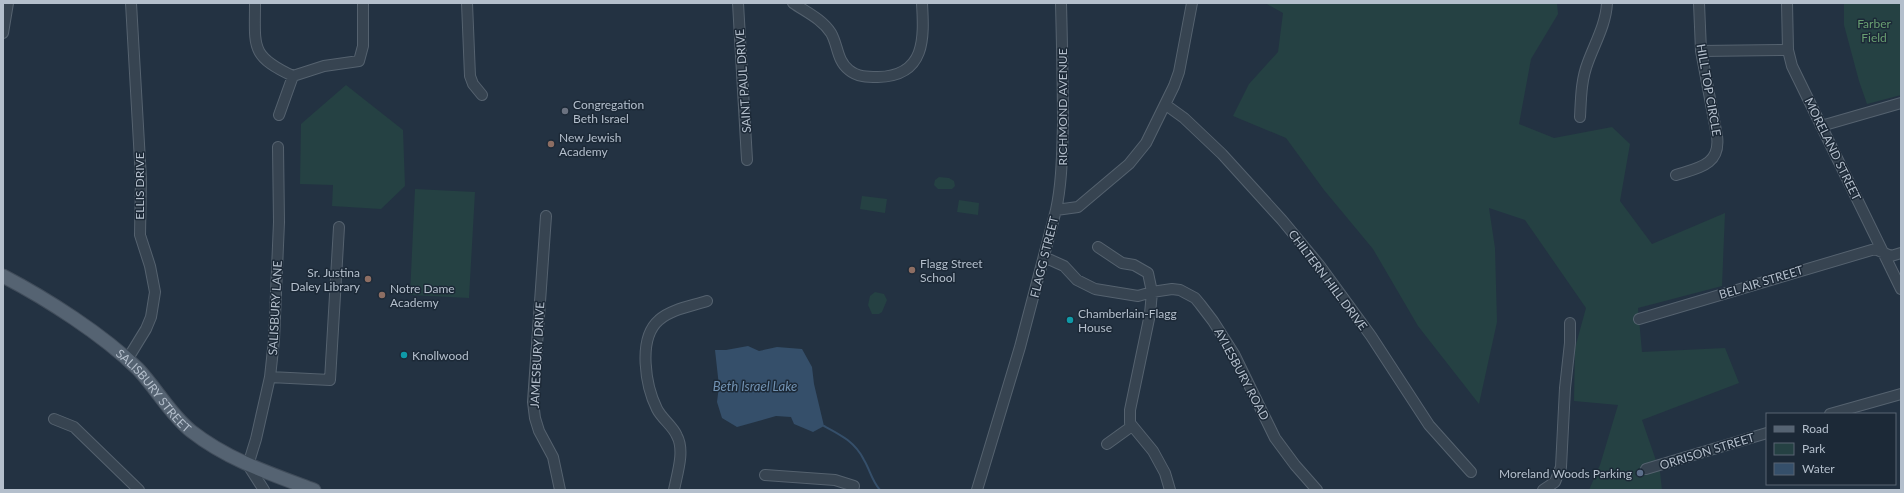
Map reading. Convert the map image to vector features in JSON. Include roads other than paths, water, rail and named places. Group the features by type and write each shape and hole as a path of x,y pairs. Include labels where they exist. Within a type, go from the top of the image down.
{"main road":[{"name":"SALISBURY STREET","path":"3,276 43,298 127,360 138,369 190,430 222,453 248,465 314,490"}],"street":[{"path":"3,32 8,3"},
{"name":"ELLIS DRIVE","path":"127,360 146,329 151,317 155,292 150,266 140,235 141,179 131,3"},
{"path":"255,3 255,32 258,51 267,63 293,76 324,66 359,61 363,46 363,3"},
{"path":"467,3 470,76 473,84 482,95"},
{"name":"SAINT PAUL DRIVE","path":"738,3 747,160"},
{"path":"793,3 820,20 827,27 832,34 841,61 845,66 854,73 870,77 883,77 899,73 915,60 923,40 922,3"},
{"name":"RICHMOND AVENUE","path":"1056,210 1060,192 1062,163 1063,80 1061,3"},
{"name":"FLAGG STREET","path":"977,490 1020,347 1056,210 1078,207 1129,164 1146,144 1166,105 1179,72 1192,3"},
{"path":"1580,117 1583,79 1605,18 1607,3"},
{"name":"HILL TOP CIRCLE","path":"1676,176 1701,167 1709,162 1715,157 1717,149 1717,136 1701,51 1699,3"},
{"name":"MORELAND STREET","path":"1787,3 1788,50 1792,66 1901,289"},
{"path":"1701,51 1788,50"},
{"path":"279,115 293,76"},
{"path":"1821,126 1901,103"},
{"name":"CHILTERN HILL DRIVE","path":"1166,105 1184,118 1226,158 1282,220 1320,266 1371,336 1430,425 1471,472"},
{"name":"SALISBURY LANE","path":"248,465 256,439 270,377 274,340 279,222 278,148"},
{"name":"JAMESBURY DRIVE","path":"546,216 533,402 535,418 539,431 553,457 560,490"},
{"path":"270,377 330,380 339,227"},
{"path":"1098,246 1122,262 1134,265 1148,273 1152,292 1150,314 1130,410 1130,423 1153,451 1165,473 1170,490"},
{"name":"BEL AIR STREET","path":"1639,319 1875,249 1891,256 1901,253"},
{"name":"AYLESBURY ROAD","path":"1044,256 1064,266 1077,280 1095,289 1138,296 1172,289 1180,290 1191,295 1217,326 1234,354 1275,438 1295,465 1317,490"},
{"path":"674,490 680,450 678,436 661,417 650,392 646,368 647,345 652,330 658,320 681,309 707,301"},
{"path":"1543,490 1555,482 1561,467 1565,388 1570,343 1570,323"},
{"path":"1834,413 1901,394"},
{"path":"54,419 74,427 140,490"},
{"path":"1107,444 1132,426"},
{"name":"ORRISON STREET","path":"1646,469 1766,432"},
{"path":"248,465 264,490"},
{"path":"765,475 835,480 854,486 853,490"}],"water":[{"name":"Beth Israel Lake","path":"748,346 759,351 777,347 802,349 812,367 814,384 824,426 813,432 794,424 791,417 776,416 737,427 722,418 717,402 719,386 715,350 726,350"}],"waterway":[{"path":"824,426 842,436 856,448 880,490"}],"place":[{"name":"Congregation Beth Israel","path":"565,111"},
{"name":"New Jewish Academy","path":"551,144"},
{"name":"Flagg Street School","path":"912,270"},
{"name":"Sr. Justina Daley Library","path":"368,279"},
{"name":"Notre Dame Academy","path":"382,295"},
{"name":"Chamberlain-Flagg House","path":"1070,320"},
{"name":"Knollwood","path":"404,355"},
{"name":"Moreland Woods Parking","path":"1640,473"}],"park label":[{"name":"Farber Field","path":"1874,30"}]}
